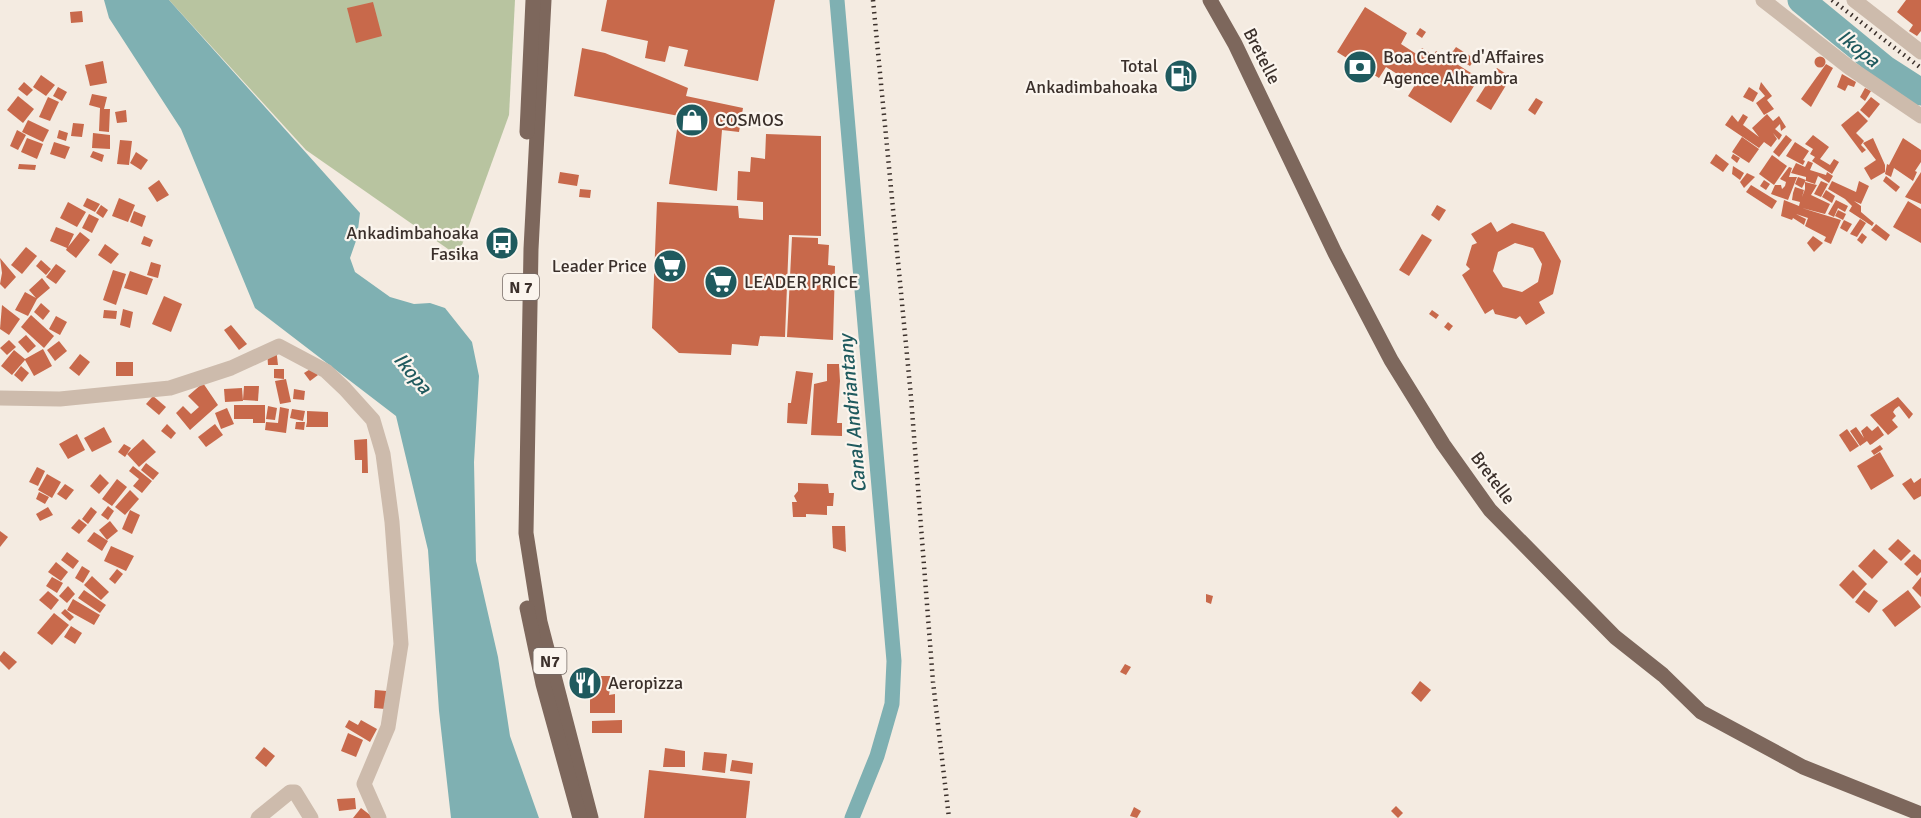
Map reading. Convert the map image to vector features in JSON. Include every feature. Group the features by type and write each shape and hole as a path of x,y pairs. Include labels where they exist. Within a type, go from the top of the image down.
{"main road":[{"name":"N 7","path":"521,573 516,465 522,248 533,0"},
{"name":"N 7","path":"525,500 531,249 544,0"},
{"name":"Bretelle","path":"1210,0 1235,44 1335,253 1391,360 1443,444 1490,510 1615,637 1663,675 1701,712 1803,767 1921,814"},
{"name":"N7","path":"525,500 531,574 540,622 591,818"},
{"name":"N7","path":"521,573 543,684 580,818"}],"street":[{"path":"1763,0 1851,68 1921,116"},
{"path":"1854,0 1921,52"},
{"path":"0,398 60,399 170,388 231,368 279,346 326,371 373,420 383,454 393,533 401,644 388,727 364,784 379,818"},
{"path":"258,818 290,792 295,792 311,818"}],"green space":[{"path":"169,0 515,0 509,115 458,256 306,150"}],"water":[{"path":"104,0 169,0 360,213 357,238 350,258 355,272 390,297 414,304 430,303 445,308 472,342 479,376 474,462 476,561 498,657 510,736 539,818 451,818 439,711 428,550 396,416 255,308 181,129 109,18"}],"building":[{"path":"607,0 775,0 758,81 684,66 688,50 669,46 665,62 645,58 648,41 601,31"},
{"path":"1906,0 1921,0 1921,31 1917,36 1909,31 1913,25 1897,12"},
{"path":"373,2 382,36 356,43 347,8"},
{"path":"1365,7 1407,33 1401,44 1418,55 1422,48 1430,53 1426,60 1429,62 1436,51 1479,78 1451,123 1408,96 1415,85 1386,67 1379,78 1337,52"},
{"path":"82,11 83,22 71,23 70,12"},
{"path":"1420,28 1426,32 1422,38 1416,34"},
{"path":"1456,47 1475,59 1470,66 1451,54"},
{"path":"582,48 605,53 688,88 686,96 743,108 739,132 722,130 717,191 669,184 679,116 574,96"},
{"path":"1820,56 1826,62 1820,68 1814,62"},
{"path":"103,61 107,83 90,86 85,65"},
{"path":"1826,64 1833,68 1811,107 1801,99"},
{"path":"1497,68 1511,77 1491,110 1476,101"},
{"path":"1842,74 1856,82 1854,87 1848,85 1845,91 1837,87"},
{"path":"41,75 55,85 46,96 33,87"},
{"path":"24,82 33,90 27,96 18,89"},
{"path":"1761,82 1772,96 1767,100 1774,109 1764,115 1756,103 1765,96 1759,89"},
{"path":"58,87 67,92 62,101 53,96"},
{"path":"1749,87 1758,93 1753,102 1743,97"},
{"path":"1865,88 1871,91 1865,101 1860,97"},
{"path":"92,94 107,97 104,109 110,109 109,132 99,131 100,108 89,105"},
{"path":"18,96 34,109 23,123 7,110"},
{"path":"48,97 59,102 50,121 39,117"},
{"path":"1871,97 1880,104 1869,118 1860,110"},
{"path":"1536,98 1543,102 1535,115 1528,110"},
{"path":"126,110 127,122 117,123 115,112"},
{"path":"1858,111 1868,121 1856,133 1864,141 1861,145 1866,150 1862,153 1841,125"},
{"path":"1743,114 1748,117 1743,125 1759,137 1752,128 1767,114 1773,121 1779,116 1786,127 1781,131 1780,124 1775,129 1782,135 1779,140 1773,133 1777,139 1771,147 1764,142 1759,148 1725,125 1732,115 1738,122"},
{"path":"28,120 49,130 43,142 22,132"},
{"path":"73,123 84,124 82,137 71,136"},
{"path":"17,130 26,135 18,150 10,146"},
{"path":"59,130 68,133 66,141 57,138"},
{"path":"93,133 110,135 110,149 92,148"},
{"name":"LEADER PRICE","path":"766,134 821,136 821,236 789,235 785,337 760,336 758,346 732,344 731,355 679,353 652,328 657,202 738,206 739,218 763,220 763,202 737,200 738,171 750,172 751,157 765,159"},
{"path":"1786,135 1792,140 1779,157 1773,152"},
{"path":"1813,135 1829,147 1820,159 1830,165 1834,159 1839,162 1832,174 1812,161 1815,157 1810,154 1813,149 1805,144"},
{"path":"1742,137 1759,149 1749,163 1732,152"},
{"path":"27,138 43,144 37,159 21,152"},
{"path":"1873,138 1885,165 1885,172 1871,180 1864,168 1876,160 1863,143"},
{"path":"1903,138 1921,150 1921,162 1915,171 1917,172 1913,181 1894,168 1891,177 1885,174 1887,164 1889,165"},
{"path":"120,140 132,141 129,165 117,164"},
{"path":"54,142 70,147 65,159 50,154"},
{"path":"1795,142 1809,151 1803,160 1805,161 1803,165 1786,156"},
{"path":"93,151 104,155 102,162 90,157"},
{"path":"136,152 148,160 141,170 130,163"},
{"path":"1716,154 1729,164 1723,172 1710,163"},
{"path":"1733,154 1740,158 1737,163 1731,158"},
{"path":"1772,155 1787,166 1774,185 1759,174"},
{"path":"1808,161 1813,163 1810,170 1826,175 1827,172 1833,176 1829,183 1818,176 1815,184 1806,181 1806,177 1791,173 1796,163 1805,167"},
{"path":"19,164 36,165 35,170 18,169"},
{"path":"1733,166 1744,173 1740,180 1732,174"},
{"path":"1789,167 1792,168 1789,177 1797,177 1788,200 1771,194 1775,185 1781,185 1782,189 1785,186 1786,182 1780,179"},
{"path":"560,172 579,175 577,186 558,183"},
{"path":"1921,172 1921,204 1905,197"},
{"path":"1747,173 1755,177 1744,188 1740,182"},
{"path":"1886,176 1900,187 1896,192 1883,181"},
{"path":"1798,177 1806,180 1802,188 1795,184"},
{"path":"159,180 169,195 157,202 148,188"},
{"path":"1764,180 1770,184 1766,190 1760,186"},
{"path":"1821,181 1828,184 1821,197 1814,194"},
{"path":"1832,181 1856,192 1859,181 1869,186 1861,204 1854,201 1861,206 1861,212 1874,223 1872,226 1849,211 1852,206 1828,189"},
{"path":"1805,182 1817,185 1811,195 1830,204 1825,214 1802,208 1841,220 1831,244 1824,241 1826,237 1805,226 1808,218 1796,214 1806,219 1804,225 1793,218 1792,220 1781,216 1784,200 1799,206 1800,202 1792,200 1793,193 1795,187 1804,190 1802,197 1805,189"},
{"path":"1751,185 1777,201 1772,209 1746,192"},
{"path":"580,189 591,190 590,198 579,197"},
{"path":"1826,190 1835,196 1832,203 1822,197"},
{"path":"87,198 100,204 95,212 83,206"},
{"path":"119,198 135,205 128,222 112,216"},
{"path":"1836,200 1848,206 1845,212 1838,208 1834,217 1828,214"},
{"path":"1908,201 1921,209 1921,243 1893,227"},
{"path":"68,202 86,212 77,227 60,218"},
{"path":"101,205 108,210 103,218 96,213"},
{"path":"1437,205 1446,210 1439,221 1431,215"},
{"path":"1838,210 1846,214 1843,220 1835,216"},
{"path":"134,211 146,216 142,227 130,222"},
{"path":"89,214 99,219 92,233 82,228"},
{"path":"1860,219 1866,223 1857,237 1850,234"},
{"path":"1844,220 1852,224 1847,232 1840,228"},
{"path":"1491,222 1497,232 1512,223 1544,232 1561,261 1553,294 1539,302 1545,313 1526,325 1520,316 1516,319 1495,314 1493,309 1485,314 1462,275 1470,269 1466,265 1472,245 1477,243 1471,234","holes":["1515,243 1533,248 1542,264 1538,282 1522,292 1503,287 1493,271 1498,252"]},
{"path":"1876,224 1890,235 1886,241 1871,230"},
{"path":"56,227 74,234 68,247 80,232 90,240 76,258 66,250 67,248 50,241"},
{"path":"1862,233 1867,237 1862,244 1857,240"},
{"path":"1422,234 1432,240 1409,276 1399,270"},
{"path":"144,236 153,240 150,247 141,244"},
{"path":"1813,236 1823,243 1814,252 1807,243"},
{"path":"792,237 818,238 818,244 829,245 828,265 835,266 833,340 787,337"},
{"path":"105,244 119,254 111,264 98,255"},
{"path":"26,247 37,256 22,274 11,265"},
{"path":"0,258 16,277 5,289 0,284 2,273"},
{"path":"41,260 51,269 46,275 36,266"},
{"path":"151,262 161,265 158,278 147,275"},
{"path":"56,264 66,271 56,284 46,277"},
{"path":"113,270 126,274 116,305 103,300"},
{"path":"130,271 153,279 147,295 124,288"},
{"path":"42,278 50,288 37,299 28,316 15,310 25,292 36,298 29,290"},
{"path":"164,296 182,304 171,332 152,324"},
{"path":"41,303 50,311 43,320 34,312"},
{"path":"2,305 20,319 9,335 0,329"},
{"path":"123,309 133,312 130,328 120,325"},
{"path":"104,310 117,311 116,319 103,318"},
{"path":"1432,310 1439,315 1436,319 1429,314"},
{"path":"31,315 54,336 44,348 21,327"},
{"path":"56,316 67,322 60,335 49,329"},
{"path":"1448,322 1453,326 1449,331 1444,327"},
{"path":"231,325 247,344 239,350 224,330"},
{"path":"26,335 36,346 28,353 18,342"},
{"path":"9,340 16,347 7,355 0,348"},
{"path":"59,341 67,351 55,361 47,350"},
{"path":"276,348 278,365 268,365 267,349"},
{"path":"43,349 52,366 34,376 25,360 12,375 1,366 14,350 25,359"},
{"path":"80,354 90,362 79,376 69,368"},
{"path":"116,362 133,362 133,376 116,376"},
{"path":"827,364 839,364 837,423 842,423 842,436 811,435 814,384 827,381"},
{"path":"21,366 29,373 22,382 14,375"},
{"path":"312,368 318,375 310,381 304,373"},
{"path":"274,369 284,369 284,379 274,378"},
{"path":"796,371 813,373 807,424 787,423 788,403 791,403"},
{"path":"286,379 291,402 280,404 275,381"},
{"path":"203,383 218,405 190,430 176,413 183,406 191,414 199,407 188,396"},
{"path":"244,386 259,386 258,401 243,400"},
{"path":"242,388 243,401 225,402 224,389"},
{"path":"294,389 305,391 304,400 293,399"},
{"path":"153,396 166,407 159,415 146,404"},
{"path":"1898,397 1913,414 1909,419 1899,406 1895,409 1893,412 1896,416 1892,420 1898,427 1888,435 1870,415"},
{"path":"234,405 265,405 265,423 253,423 253,419 234,419"},
{"path":"268,406 277,408 275,420 266,419"},
{"path":"280,407 289,409 286,433 265,430 266,422 278,423"},
{"path":"227,408 234,424 221,429 215,413"},
{"path":"292,409 305,411 303,421 290,418"},
{"path":"307,411 328,412 328,427 306,427"},
{"path":"296,422 305,422 304,430 295,429"},
{"path":"167,424 176,433 171,439 161,431"},
{"path":"215,424 223,435 206,447 198,437"},
{"path":"1867,426 1872,431 1878,426 1884,435 1870,445 1867,441 1860,446 1850,431 1856,427 1864,438 1861,431"},
{"path":"104,427 112,442 92,452 84,438"},
{"path":"1847,429 1859,446 1850,452 1839,435"},
{"path":"77,434 85,450 68,459 59,444"},
{"path":"143,439 156,452 139,467 127,454"},
{"path":"367,439 368,473 362,473 362,460 355,460 354,440"},
{"path":"124,444 131,448 125,457 118,452"},
{"path":"1880,445 1883,449 1874,455 1871,451"},
{"path":"1880,452 1894,476 1871,490 1857,466"},
{"path":"146,463 159,473 153,480 141,470"},
{"path":"133,466 152,481 142,493 133,486 139,479 129,471"},
{"path":"37,467 45,471 38,486 29,482"},
{"path":"47,474 61,482 52,498 38,490"},
{"path":"100,474 109,483 99,494 90,486"},
{"path":"1911,478 1914,483 1921,478 1921,496 1914,500 1902,484"},
{"path":"117,479 127,487 112,506 102,499"},
{"path":"798,483 828,484 829,493 834,493 833,506 827,506 827,515 806,514 806,517 793,517 792,502 797,502 794,496 798,491"},
{"path":"65,484 74,490 66,500 57,494"},
{"path":"130,490 139,499 125,515 115,507"},
{"path":"39,492 49,497 45,504 36,499"},
{"path":"108,506 114,511 108,520 101,515"},
{"path":"48,507 53,515 40,521 36,514"},
{"path":"91,507 97,512 88,524 82,519"},
{"path":"130,510 140,515 132,534 122,529"},
{"path":"79,519 87,525 79,534 71,528"},
{"path":"110,521 118,531 107,540 99,530"},
{"path":"832,526 845,526 846,552 833,548"},
{"path":"0,531 8,537 0,547"},
{"path":"94,532 108,541 102,551 87,541"},
{"path":"1898,539 1911,551 1901,561 1888,549"},
{"path":"111,546 134,556 126,571 104,561"},
{"path":"1874,549 1888,562 1872,579 1858,566"},
{"path":"67,552 79,561 73,569 61,560"},
{"path":"1914,554 1921,560 1921,572 1917,576 1904,564"},
{"path":"56,562 68,572 61,581 48,572"},
{"path":"82,566 90,571 83,583 75,578"},
{"path":"117,569 123,574 115,584 109,579"},
{"path":"1853,570 1867,584 1853,599 1839,585"},
{"path":"92,576 109,592 101,600 84,585"},
{"path":"52,577 63,583 57,593 46,586"},
{"path":"1921,577 1921,597 1912,588"},
{"path":"68,586 75,594 67,603 59,596"},
{"path":"84,590 106,605 100,613 78,598"},
{"path":"1864,590 1878,601 1869,613 1855,602"},
{"path":"1908,590 1921,607 1895,627 1882,610"},
{"path":"48,591 59,600 51,610 39,600"},
{"path":"1206,594 1213,596 1211,604 1206,602"},
{"path":"73,599 100,615 94,625 67,610"},
{"path":"65,609 74,617 70,621 61,613"},
{"path":"54,613 69,625 52,645 37,633"},
{"path":"71,626 82,633 75,644 64,637"},
{"path":"4,651 17,662 9,670 0,661 0,656"},
{"path":"1125,664 1131,667 1126,675 1120,672"},
{"path":"576,676 612,676 609,695 615,694 615,713 590,713 590,695 578,695"},
{"path":"1420,681 1431,690 1421,702 1411,693"},
{"path":"375,690 387,691 385,709 374,708"},
{"path":"349,720 358,725 361,720 377,729 370,742 345,727"},
{"path":"622,720 622,733 592,733 592,721"},
{"path":"348,733 363,740 356,757 341,751"},
{"path":"264,747 275,756 266,767 255,758"},
{"path":"665,748 685,751 685,767 663,767"},
{"path":"704,752 727,754 725,773 702,770"},
{"path":"732,760 753,763 752,774 730,771"},
{"path":"649,770 750,781 746,818 644,818"},
{"path":"355,798 356,809 339,811 337,799"},
{"path":"1396,806 1403,813 1398,818 1391,811"},
{"path":"1134,807 1141,811 1137,818 1130,816"},
{"path":"361,808 374,818 353,818"}],"waterway":[{"name":"Canal Andriantany","path":"837,0 894,661 892,704 877,756 852,818"},
{"name":"Ikopa","path":"1801,0 1885,69 1921,92"}],"railway":[{"path":"873,0 911,397 933,682 949,818"},
{"path":"1832,0 1921,68"}],"place":[{"name":"Boa Centre d'Affaires Agence Alhambra","path":"1360,67"},
{"name":"Total Ankadimbahoaka","path":"1181,76"},
{"name":"COSMOS","path":"692,120"},
{"name":"Ankadimbahoaka Fasika","path":"502,243"},
{"name":"Leader Price","path":"670,266"},
{"name":"LEADER PRICE","path":"721,282"},
{"name":"Aeropizza","path":"585,683"}]}
